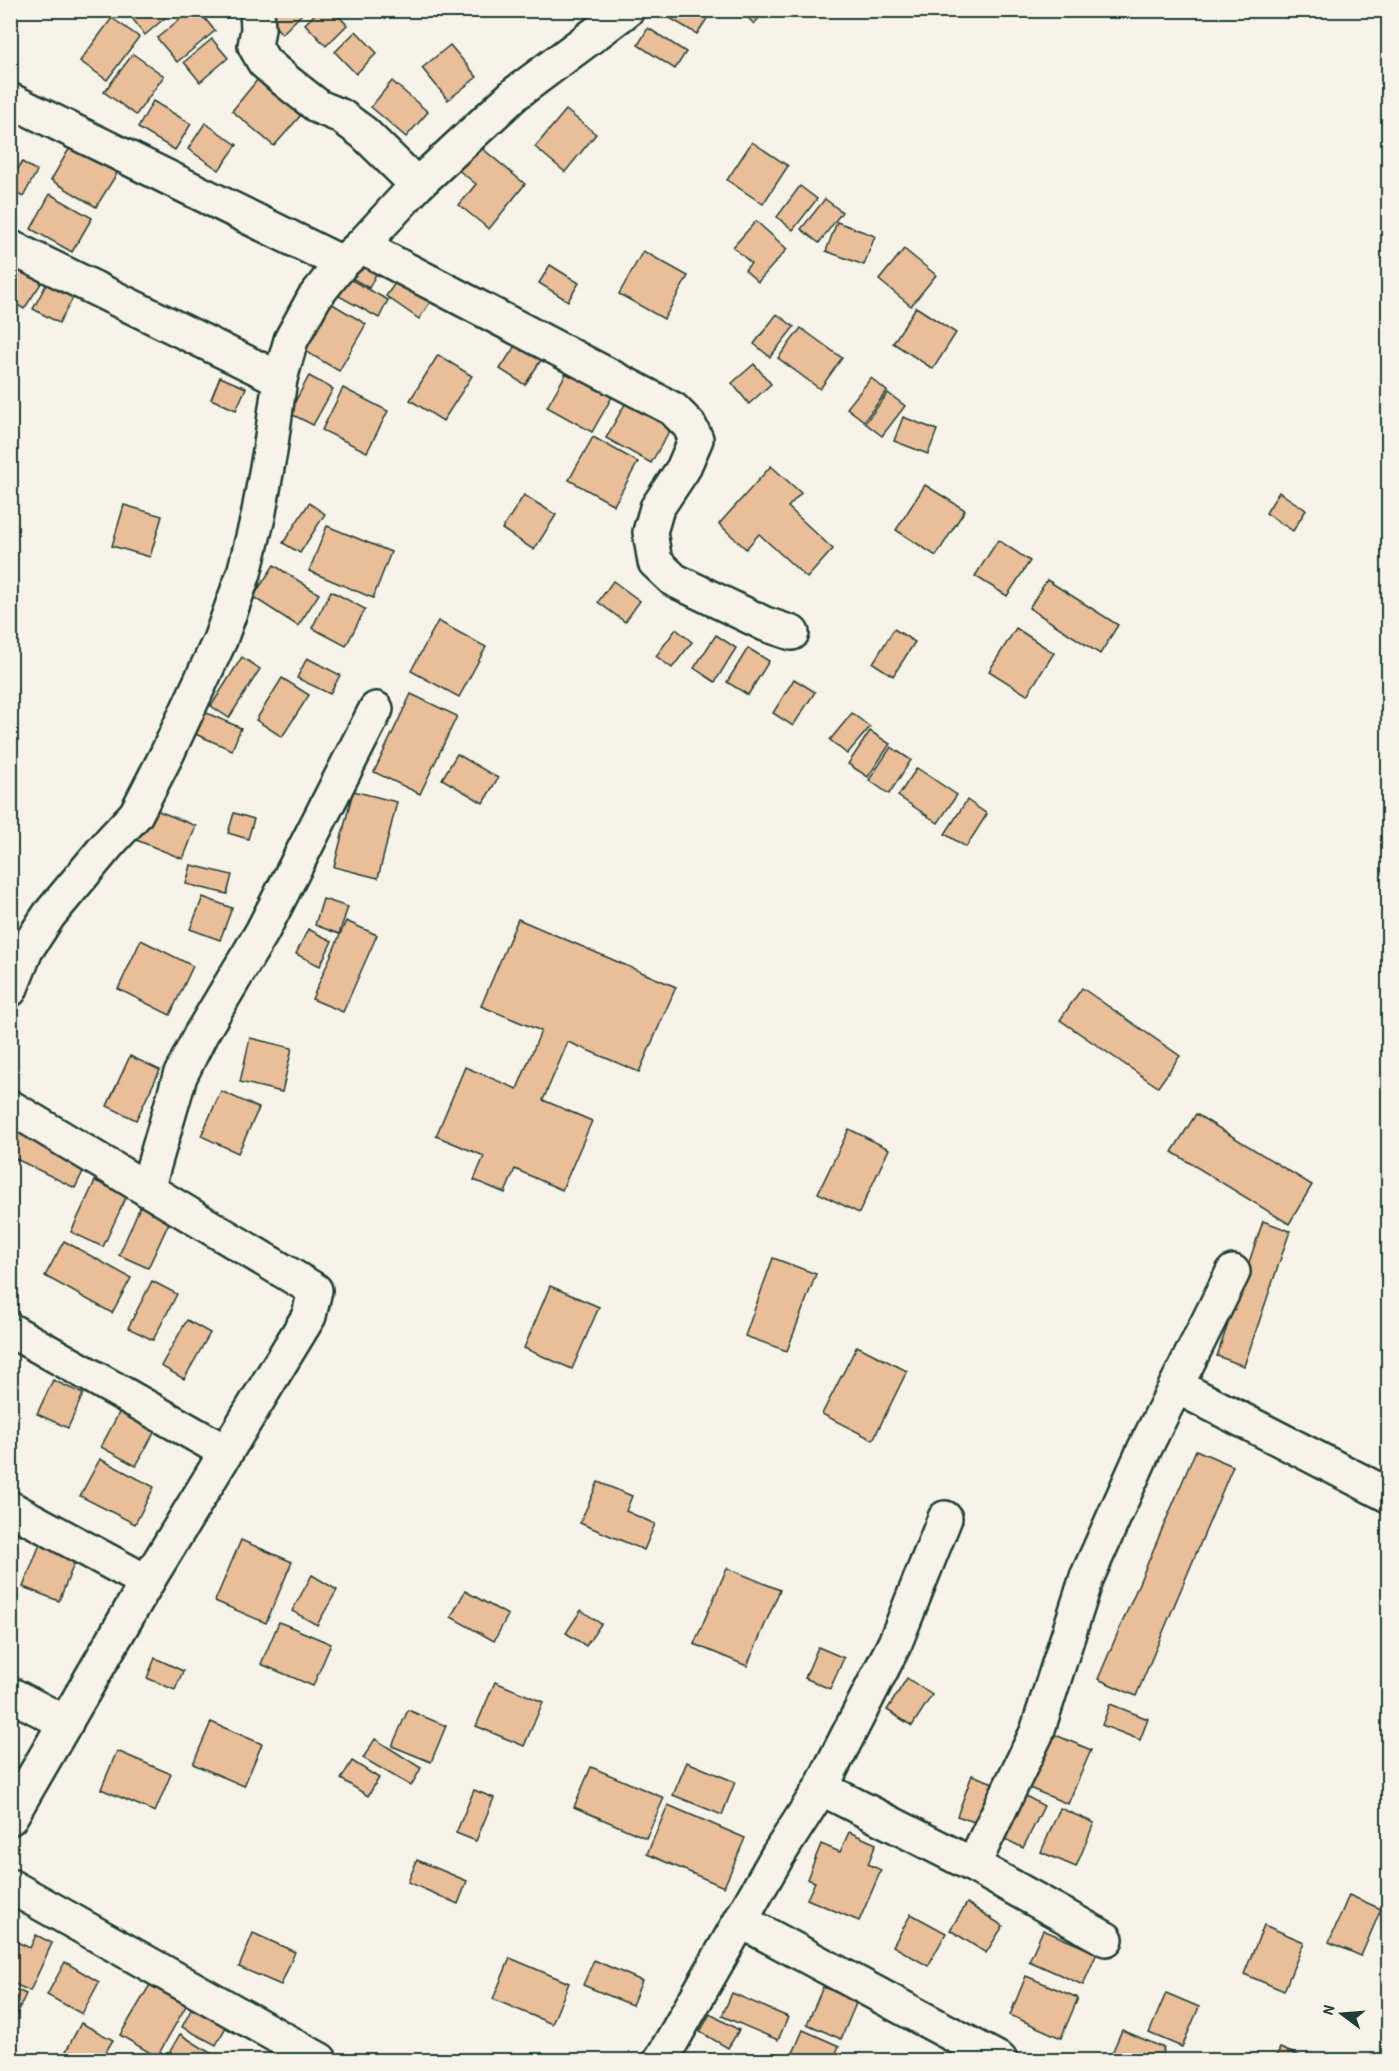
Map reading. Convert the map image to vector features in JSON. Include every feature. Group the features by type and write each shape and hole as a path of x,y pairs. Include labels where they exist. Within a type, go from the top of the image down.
{"street":[{"path":"257,10 258,29 255,46 264,62 304,96 364,133 417,185"},
{"path":"10,990 26,950 49,915 136,814 220,640 244,573 258,517 280,379 291,340 314,298 417,185 516,93 627,10"},
{"path":"10,100 351,255 673,409 689,425 696,439 683,469 657,508 650,532 655,562 675,580 765,624 792,633"},
{"path":"10,247 280,379"},
{"path":"147,1189 180,1076 201,1034 262,932 376,709"},
{"path":"10,1107 315,1290 309,1316 147,1582 10,1818"},
{"path":"973,1865 1038,1732 1087,1577 1144,1450 1233,1272"},
{"path":"10,1330 226,1452"},
{"path":"1176,1386 1389,1495"},
{"path":"10,1508 147,1582"},
{"path":"661,2061 778,1855 821,1788 895,1642 945,1518"},
{"path":"10,1694 66,1723"},
{"path":"821,1788 973,1865 1106,1939"},
{"path":"10,1886 320,2061"},
{"path":"741,1921 1000,2061"}],"building":[{"path":"126,10 174,10 145,35"},
{"path":"191,10 198,10 215,31 177,62 157,38"},
{"path":"261,10 306,10 282,34"},
{"path":"319,10 333,10 347,25 326,46 305,24"},
{"path":"672,10 704,10 710,14 697,34 668,17"},
{"path":"740,10 766,10 754,24"},
{"path":"112,18 139,37 107,80 80,61"},
{"path":"648,28 686,52 675,69 638,45"},
{"path":"356,31 377,53 356,74 335,52"},
{"path":"212,39 228,58 200,82 184,62"},
{"path":"450,45 477,77 448,100 422,68"},
{"path":"133,54 164,76 136,115 104,92"},
{"path":"258,79 301,115 274,146 232,111"},
{"path":"392,81 428,112 406,137 371,107"},
{"path":"153,101 191,124 175,150 138,128"},
{"path":"566,110 596,134 565,172 535,147"},
{"path":"205,123 237,145 219,170 188,149"},
{"path":"75,139 121,167 96,207 51,180"},
{"path":"752,142 788,166 763,204 727,180"},
{"path":"477,144 525,184 489,229 459,205 476,184 457,169"},
{"path":"22,162 37,171 23,197 10,190 10,183"},
{"path":"800,186 817,199 793,230 777,217"},
{"path":"50,194 92,218 72,252 31,229"},
{"path":"825,199 842,212 819,243 801,229"},
{"path":"756,221 787,249 758,282 745,270 751,263 733,247"},
{"path":"837,222 875,236 864,265 826,251"},
{"path":"904,249 936,275 911,306 879,280"},
{"path":"643,251 688,276 664,319 619,294"},
{"path":"11,258 44,279 24,309 10,300"},
{"path":"357,258 378,270 369,288 348,276"},
{"path":"550,265 579,283 568,301 539,283"},
{"path":"402,273 435,295 419,319 386,296"},
{"path":"346,277 388,300 379,318 337,295"},
{"path":"47,283 73,298 59,323 33,309"},
{"path":"329,302 366,324 339,371 302,349"},
{"path":"916,307 956,333 933,369 893,343"},
{"path":"777,314 794,327 770,357 754,344"},
{"path":"801,328 842,358 820,389 778,358"},
{"path":"518,341 543,357 525,385 500,369"},
{"path":"438,355 472,376 443,421 410,400"},
{"path":"754,364 771,384 749,404 732,383"},
{"path":"571,365 616,390 592,432 547,407"},
{"path":"309,376 333,389 313,425 289,413"},
{"path":"220,377 246,388 236,410 211,399"},
{"path":"871,378 887,391 864,421 847,408"},
{"path":"343,388 388,411 367,452 322,430"},
{"path":"888,393 905,406 882,436 865,423"},
{"path":"630,395 675,421 651,463 606,438"},
{"path":"903,417 937,430 928,454 894,441"},
{"path":"593,437 638,462 614,505 569,480"},
{"path":"771,466 801,493 788,507 833,549 807,578 759,534 746,549 719,524"},
{"path":"925,485 965,510 936,556 896,530"},
{"path":"1279,492 1306,510 1293,531 1266,513"},
{"path":"524,495 556,515 534,550 502,529"},
{"path":"309,503 325,514 300,553 283,543"},
{"path":"124,505 162,516 150,557 112,546"},
{"path":"327,526 391,552 373,598 309,571"},
{"path":"998,540 1030,561 1007,596 975,576"},
{"path":"274,565 319,594 298,626 253,597"},
{"path":"1047,580 1118,625 1100,654 1029,608"},
{"path":"613,581 640,601 625,622 598,602"},
{"path":"331,591 365,609 346,646 312,628"},
{"path":"438,621 486,647 459,697 411,671"},
{"path":"1016,628 1054,653 1027,695 989,671"},
{"path":"676,629 692,642 672,668 656,656"},
{"path":"894,629 915,642 893,676 873,663"},
{"path":"716,635 736,648 715,682 694,668"},
{"path":"748,648 769,661 748,695 727,682"},
{"path":"242,657 260,669 229,718 211,706"},
{"path":"307,658 340,675 330,694 297,678"},
{"path":"282,678 309,695 282,737 256,720"},
{"path":"794,679 815,692 793,726 773,713"},
{"path":"411,694 457,716 420,794 374,772"},
{"path":"202,711 241,728 232,750 193,733"},
{"path":"852,713 870,727 847,754 830,740"},
{"path":"870,731 890,744 868,777 848,764"},
{"path":"891,747 911,760 889,794 869,780"},
{"path":"457,754 498,778 483,803 442,779"},
{"path":"917,768 957,795 938,823 898,796"},
{"path":"353,791 397,802 378,878 334,867"},
{"path":"967,800 987,814 966,847 945,834"},
{"path":"146,806 196,826 183,859 134,839"},
{"path":"234,813 254,819 248,839 228,833"},
{"path":"191,865 232,875 227,894 186,884"},
{"path":"203,897 232,908 220,940 190,929"},
{"path":"323,899 348,907 339,934 315,925"},
{"path":"518,919 676,987 639,1072 568,1042 543,1100 592,1121 562,1190 515,1169 505,1193 474,1180 484,1156 436,1136 465,1067 517,1089 541,1031 481,1006"},
{"path":"346,921 377,935 343,1012 312,999"},
{"path":"308,929 332,941 320,966 296,954"},
{"path":"141,940 193,966 170,1015 118,989"},
{"path":"1082,988 1180,1056 1158,1087 1060,1020"},
{"path":"250,1038 292,1048 282,1092 240,1082"},
{"path":"130,1056 160,1070 136,1120 107,1106"},
{"path":"221,1091 259,1108 238,1153 201,1136"},
{"path":"1196,1114 1312,1185 1289,1224 1172,1152"},
{"path":"10,1121 89,1159 75,1188 10,1156"},
{"path":"849,1129 889,1149 859,1213 818,1193"},
{"path":"95,1181 127,1195 103,1247 71,1232"},
{"path":"143,1200 173,1214 148,1268 119,1255"},
{"path":"1263,1221 1290,1231 1244,1366 1217,1356"},
{"path":"64,1241 131,1278 112,1313 45,1276"},
{"path":"773,1258 816,1274 787,1351 745,1336"},
{"path":"152,1281 177,1294 153,1340 128,1328"},
{"path":"550,1286 599,1307 572,1369 524,1348"},
{"path":"187,1320 210,1333 184,1379 161,1366"},
{"path":"857,1346 907,1371 873,1440 822,1414"},
{"path":"53,1380 83,1394 68,1428 37,1414"},
{"path":"121,1409 157,1427 136,1466 101,1447"},
{"path":"1196,1450 1233,1466 1136,1696 1098,1679"},
{"path":"100,1459 154,1487 135,1524 80,1496"},
{"path":"598,1482 632,1496 626,1511 655,1524 644,1550 580,1523"},
{"path":"241,1540 292,1562 266,1623 215,1601"},
{"path":"40,1544 76,1559 59,1601 23,1587"},
{"path":"727,1568 780,1590 747,1666 694,1644"},
{"path":"312,1575 337,1590 317,1625 292,1611"},
{"path":"465,1591 508,1615 494,1641 451,1617"},
{"path":"581,1610 601,1624 586,1646 566,1633"},
{"path":"279,1622 331,1644 313,1686 261,1664"},
{"path":"818,1647 844,1658 830,1689 805,1678"},
{"path":"155,1658 183,1671 175,1690 147,1678"},
{"path":"907,1678 932,1695 912,1726 887,1710"},
{"path":"495,1682 543,1702 524,1746 476,1726"},
{"path":"1110,1704 1148,1719 1140,1740 1102,1725"},
{"path":"408,1710 446,1726 431,1762 392,1746"},
{"path":"211,1722 262,1744 244,1786 193,1764"},
{"path":"1046,1731 1091,1750 1068,1804 1022,1785"},
{"path":"375,1739 421,1768 411,1786 363,1758"},
{"path":"117,1751 171,1774 155,1812 101,1789"},
{"path":"352,1761 379,1778 368,1796 341,1779"},
{"path":"687,1762 735,1782 722,1815 673,1795"},
{"path":"591,1767 664,1798 646,1838 574,1807"},
{"path":"972,1775 996,1784 980,1824 957,1816"},
{"path":"474,1790 494,1798 476,1841 456,1833"},
{"path":"1017,1791 1044,1806 1023,1848 995,1834"},
{"path":"668,1805 745,1838 724,1887 647,1854"},
{"path":"1060,1808 1094,1823 1076,1867 1041,1852"},
{"path":"849,1832 876,1844 868,1864 881,1870 859,1921 807,1899 815,1882 807,1879 821,1844 840,1852"},
{"path":"417,1860 467,1881 458,1904 408,1882"},
{"path":"1349,1895 1381,1909 1361,1956 1329,1942"},
{"path":"967,1903 1003,1926 986,1953 950,1930"},
{"path":"911,1914 946,1933 928,1966 893,1946"},
{"path":"1264,1925 1304,1942 1284,1991 1244,1974"},
{"path":"1043,1930 1097,1953 1083,1985 1029,1961"},
{"path":"253,1933 295,1952 281,1985 239,1967"},
{"path":"36,1935 52,1943 30,1991 10,1982 10,1951 15,1941 30,1948"},
{"path":"510,1958 569,1983 552,2024 493,1999"},
{"path":"594,1960 642,1981 632,2005 583,1985"},
{"path":"65,1962 99,1982 82,2014 47,1995"},
{"path":"1026,1976 1078,1998 1061,2038 1010,2015"},
{"path":"151,1983 187,2004 157,2057 120,2035"},
{"path":"10,1987 26,1994 14,2019 10,2018"},
{"path":"823,1987 857,2001 841,2039 807,2024"},
{"path":"732,1993 788,2017 778,2040 722,2016"},
{"path":"1166,1993 1199,2007 1182,2047 1149,2033"},
{"path":"192,2008 227,2025 216,2045 182,2027"},
{"path":"710,2014 739,2030 728,2048 700,2032"},
{"path":"81,2023 113,2040 101,2060 70,2060 63,2057"},
{"path":"803,2030 839,2046 833,2060 790,2060"},
{"path":"1122,2030 1164,2048 1159,2060 1109,2060"},
{"path":"180,2034 212,2054 208,2060 177,2060 168,2055"},
{"path":"1280,2048 1310,2060 1275,2060"}]}
